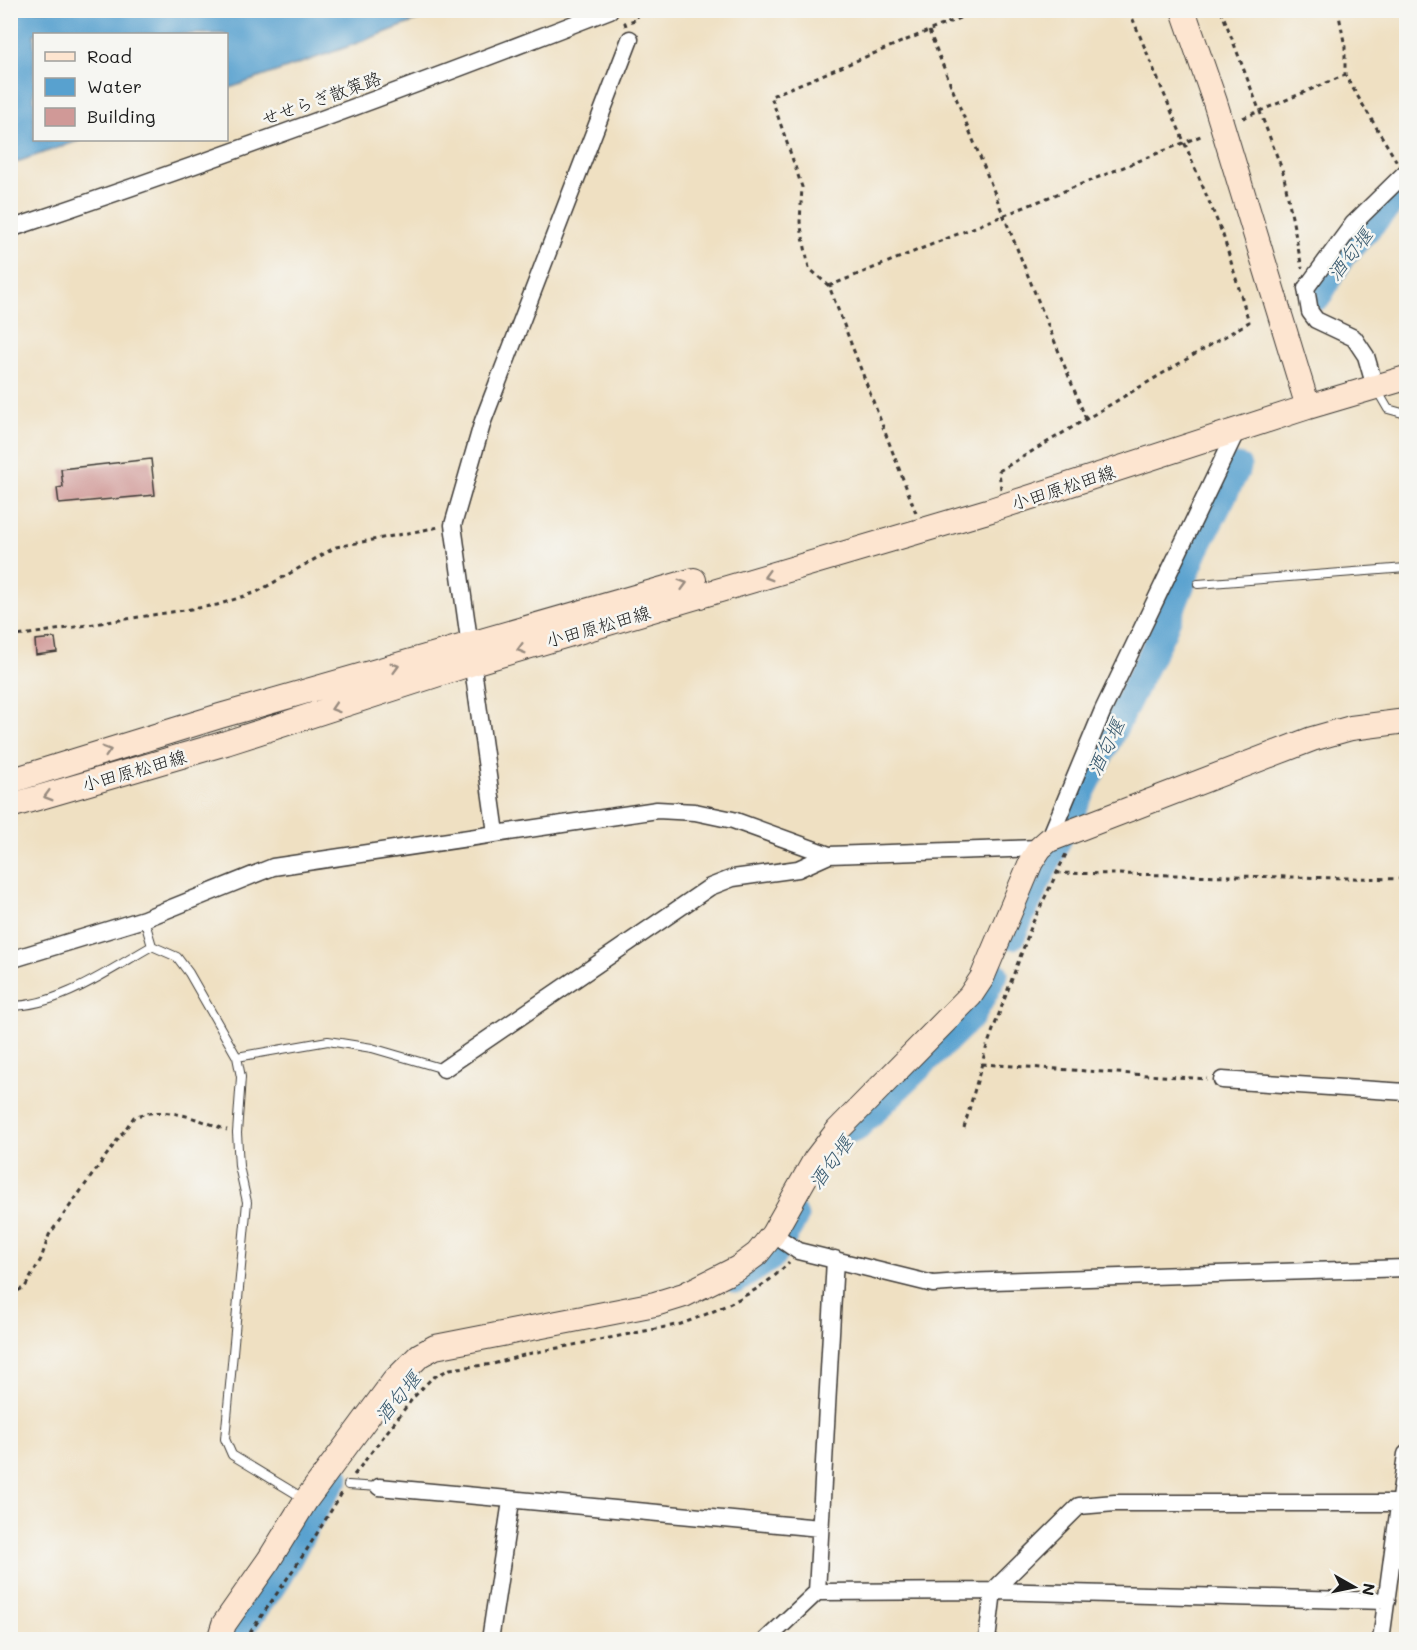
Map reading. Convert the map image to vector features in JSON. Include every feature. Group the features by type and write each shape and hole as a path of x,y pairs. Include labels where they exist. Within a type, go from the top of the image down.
{"main road":[{"path":"1184,10 1215,102 1308,406"},
{"name":"小田原松田線","path":"10,781 220,716 471,655 980,513 1308,406 1407,378"},
{"name":"小田原松田線","path":"10,807 226,743 471,655 916,515 1002,491 1185,447"},
{"path":"219,1640 224,1624 269,1560 306,1500 394,1381 420,1355 435,1347 655,1304 684,1296 738,1268 758,1254 773,1234 814,1160 838,1130 970,996 982,978 1031,862 1044,844 1312,739 1351,728 1407,721"}],"street":[{"name":"せせらぎ散策路","path":"10,229 145,184 464,67 610,10"},
{"path":"496,833 453,525 483,421 630,39"},
{"path":"1375,387 1366,356 1354,338 1316,320 1310,312 1306,288 1353,224 1405,173"},
{"path":"444,1069 710,886 733,878 798,869 829,855 1044,844 1103,710 1237,430"},
{"path":"10,960 144,919 273,867 657,810 695,812 733,820 829,855"},
{"path":"1222,1080 1407,1092"},
{"path":"773,1234 798,1251 933,1284 1407,1268"},
{"path":"817,1592 834,1259"},
{"path":"1381,1640 1403,1503 1407,1454"},
{"path":"380,1487 820,1528"},
{"path":"490,1640 511,1501"},
{"path":"987,1640 993,1591 1079,1506 1115,1503 1403,1503"},
{"path":"766,1640 817,1592 993,1591 1386,1602"}],"lane":[{"path":"1375,387 1388,409 1407,414"},
{"path":"1198,584 1407,568"},
{"path":"144,919 152,946 177,957 189,973 237,1057 241,1077 237,1133 239,1166 247,1202 225,1438 232,1455 306,1500"},
{"path":"10,1006 28,1006 62,996 152,946"},
{"path":"237,1057 328,1041 372,1048 444,1069"},
{"path":"348,1485 380,1487"}],"path":[{"path":"635,10 638,19"},
{"path":"916,515 829,286 809,268 800,222 802,187 771,96 979,10"},
{"path":"1002,491 999,471 1249,322 1223,235 1129,10"},
{"path":"1221,10 1283,172 1306,288"},
{"path":"1338,10 1345,48 1345,75 1405,173"},
{"path":"929,31 1086,419"},
{"path":"1243,118 1345,75"},
{"path":"829,286 1203,135"},
{"path":"10,637 217,605 257,592 336,547 453,525"},
{"path":"964,1128 981,1064 1033,922 1056,873 1083,827"},
{"path":"1056,873 1407,879"},
{"path":"981,1064 1222,1080"},
{"path":"10,1295 25,1287 41,1259 49,1235 134,1117 146,1112 180,1113 237,1133"},
{"path":"245,1640 348,1485 412,1398 432,1378 450,1369 494,1364 527,1354 681,1324 760,1287 783,1268 798,1251"}],"water":[{"path":"11,10 442,11 228,89 228,33 33,33 33,141 78,141 11,164"}],"building":[{"path":"151,459 155,495 59,504 57,488 63,487 61,469"},
{"path":"55,638 57,652 36,655 35,640"}],"waterway":[{"name":"酒匂堰","path":"1318,297 1342,256 1406,187"},
{"name":"酒匂堰","path":"1012,936 1163,631 1196,549 1238,467"},
{"name":"酒匂堰","path":"855,1129 972,1016 995,974"},
{"name":"酒匂堰","path":"737,1280 772,1257 795,1217"},
{"name":"酒匂堰","path":"236,1640 280,1574 336,1477"}]}
